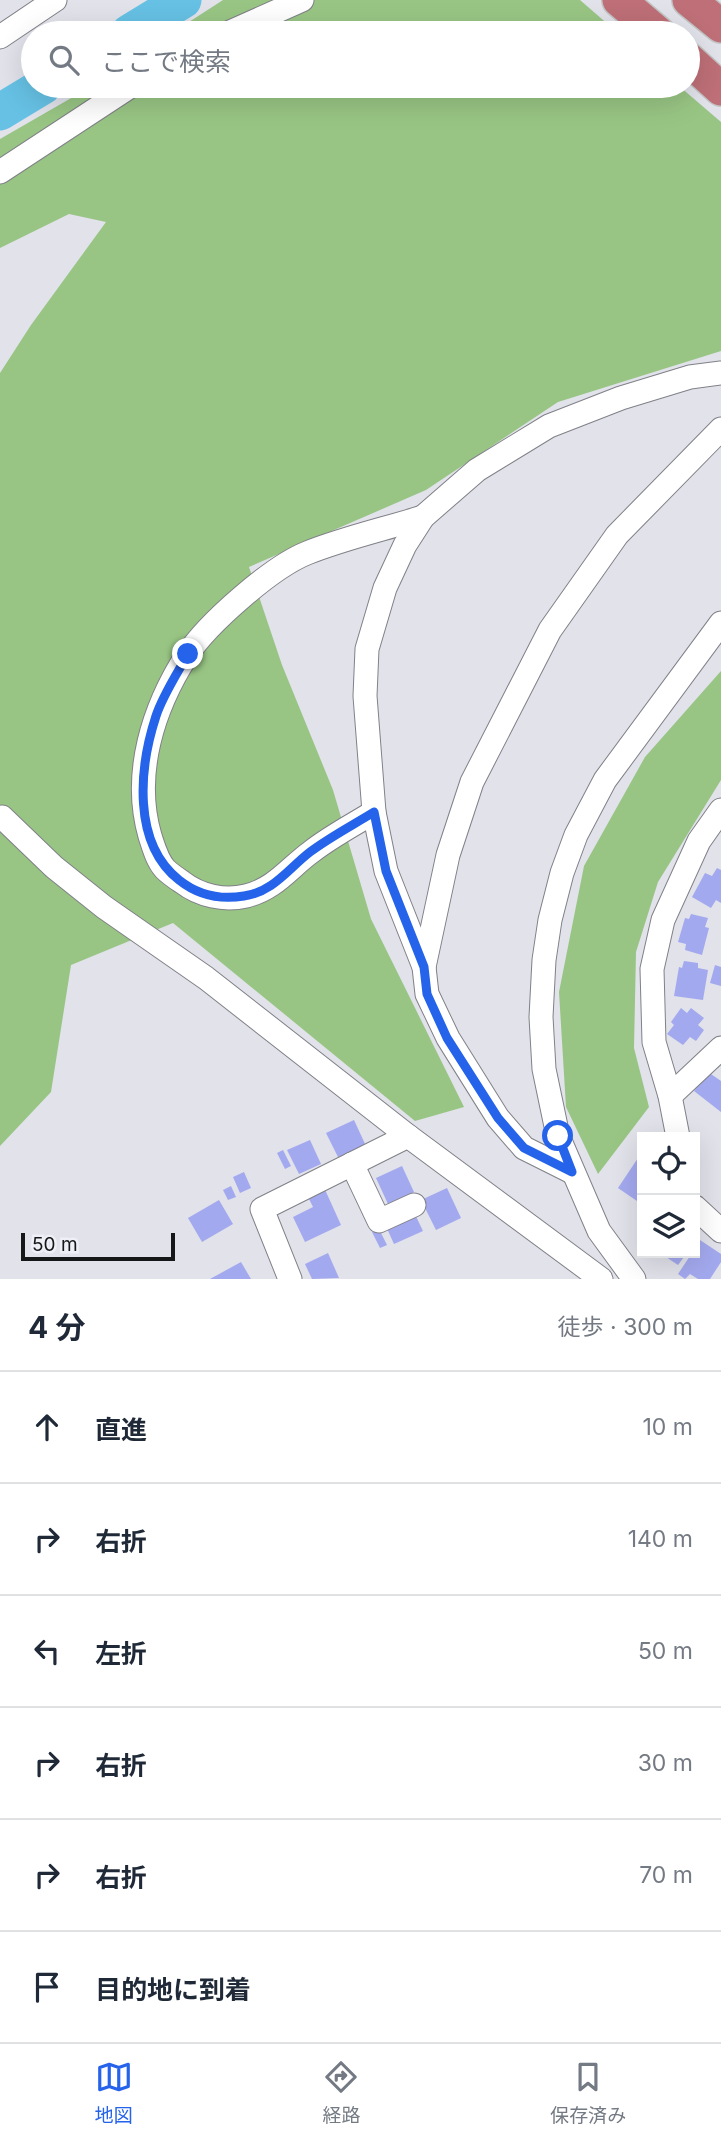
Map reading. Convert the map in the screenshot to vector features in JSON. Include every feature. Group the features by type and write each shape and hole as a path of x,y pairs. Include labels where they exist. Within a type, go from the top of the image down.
{"highway":[{"path":"619,0 644,21"},
{"path":"689,0 721,26"},
{"path":"700,70 721,89"}],"street":[{"path":"24,21 55,0"},
{"path":"255,21 302,0"},
{"path":"0,37 21,23"},
{"path":"0,172 113,98"},
{"path":"572,1172 524,1148 498,1118 447,1038 427,994 424,967 386,871 374,812 365,696 367,649 385,588 405,545 423,517 477,470 548,426 621,398 690,377 721,373"},
{"path":"424,967 448,855 472,782 550,630 617,535 721,429"},
{"path":"374,812 310,852 274,885 246,896 212,897 193,891 165,869 156,855 146,821 143,795 145,759 157,714 188,654 222,616 257,584 305,553 423,517"},
{"path":"634,1279 599,1231 558,1136 547,1082 541,1017 544,960 550,920 562,873 576,835 605,780 721,623"},
{"path":"677,1132 670,1096 654,1042 652,969 663,920 699,841 721,810"},
{"path":"2,817 54,867 104,907 206,978 408,1136 601,1279"},
{"path":"670,1096 721,1048"},
{"path":"290,1279 262,1209 408,1136"},
{"path":"352,1164 379,1221 414,1205"},
{"path":"700,1211 721,1230"}],"green space":[{"path":"223,0 580,0 604,21 191,21"},
{"path":"71,98 693,98 721,122 721,351 558,402 426,490 249,567 282,665 333,790 371,919 464,1107 415,1121 173,923 71,965 51,1092 0,1146 0,373 31,325 106,222 69,214 0,248 0,139"},
{"path":"721,671 721,780 658,882 636,952 634,1048 649,1107 598,1174 566,1107 559,992 584,866 645,757"}],"building":[{"path":"717,868 721,870 721,903 716,900 711,908 692,897 705,873 712,876"},
{"path":"691,914 708,918 705,927 709,928 702,955 685,950 686,944 678,942 685,918 689,919"},
{"path":"684,961 698,963 698,968 708,970 703,1000 674,996 679,967 682,968"},
{"path":"715,965 721,967 721,986 710,983"},
{"path":"681,1008 687,1013 691,1008 704,1018 698,1025 704,1030 696,1041 690,1037 683,1045 667,1034 674,1025 671,1022"},
{"path":"708,1072 721,1081 721,1112 694,1091"},
{"path":"354,1120 366,1146 339,1159 326,1133"},
{"path":"310,1140 321,1164 299,1174 287,1150"},
{"path":"283,1150 291,1166 285,1169 277,1153"},
{"path":"637,1160 637,1201 618,1188"},
{"path":"402,1166 414,1192 388,1204 376,1178"},
{"path":"244,1172 251,1188 240,1193 233,1177"},
{"path":"322,1183 341,1225 305,1242 293,1217 313,1207 305,1191"},
{"path":"231,1186 236,1197 228,1200 223,1190"},
{"path":"447,1188 461,1218 436,1230 421,1200"},
{"path":"219,1200 233,1224 202,1242 188,1218"},
{"path":"412,1208 423,1231 394,1244 384,1222"},
{"path":"378,1227 387,1245 380,1248 371,1230"},
{"path":"700,1240 721,1254 721,1262 710,1279 698,1279 690,1274 685,1279 678,1274 689,1258 700,1258"},
{"path":"328,1253 339,1278 312,1279 305,1264"},
{"path":"668,1258 683,1258 678,1265"},
{"path":"241,1262 251,1279 210,1279"}],"waterway":[{"path":"149,21 183,0"},
{"path":"0,112 23,98"}],"route":[{"path":"188,654 157,714 145,759 143,795 146,821 156,855 165,869 193,891 212,897 246,896 274,885 310,852 374,812 386,871 424,967 427,994 447,1038 498,1118 524,1148 572,1172 558,1136"}]}
